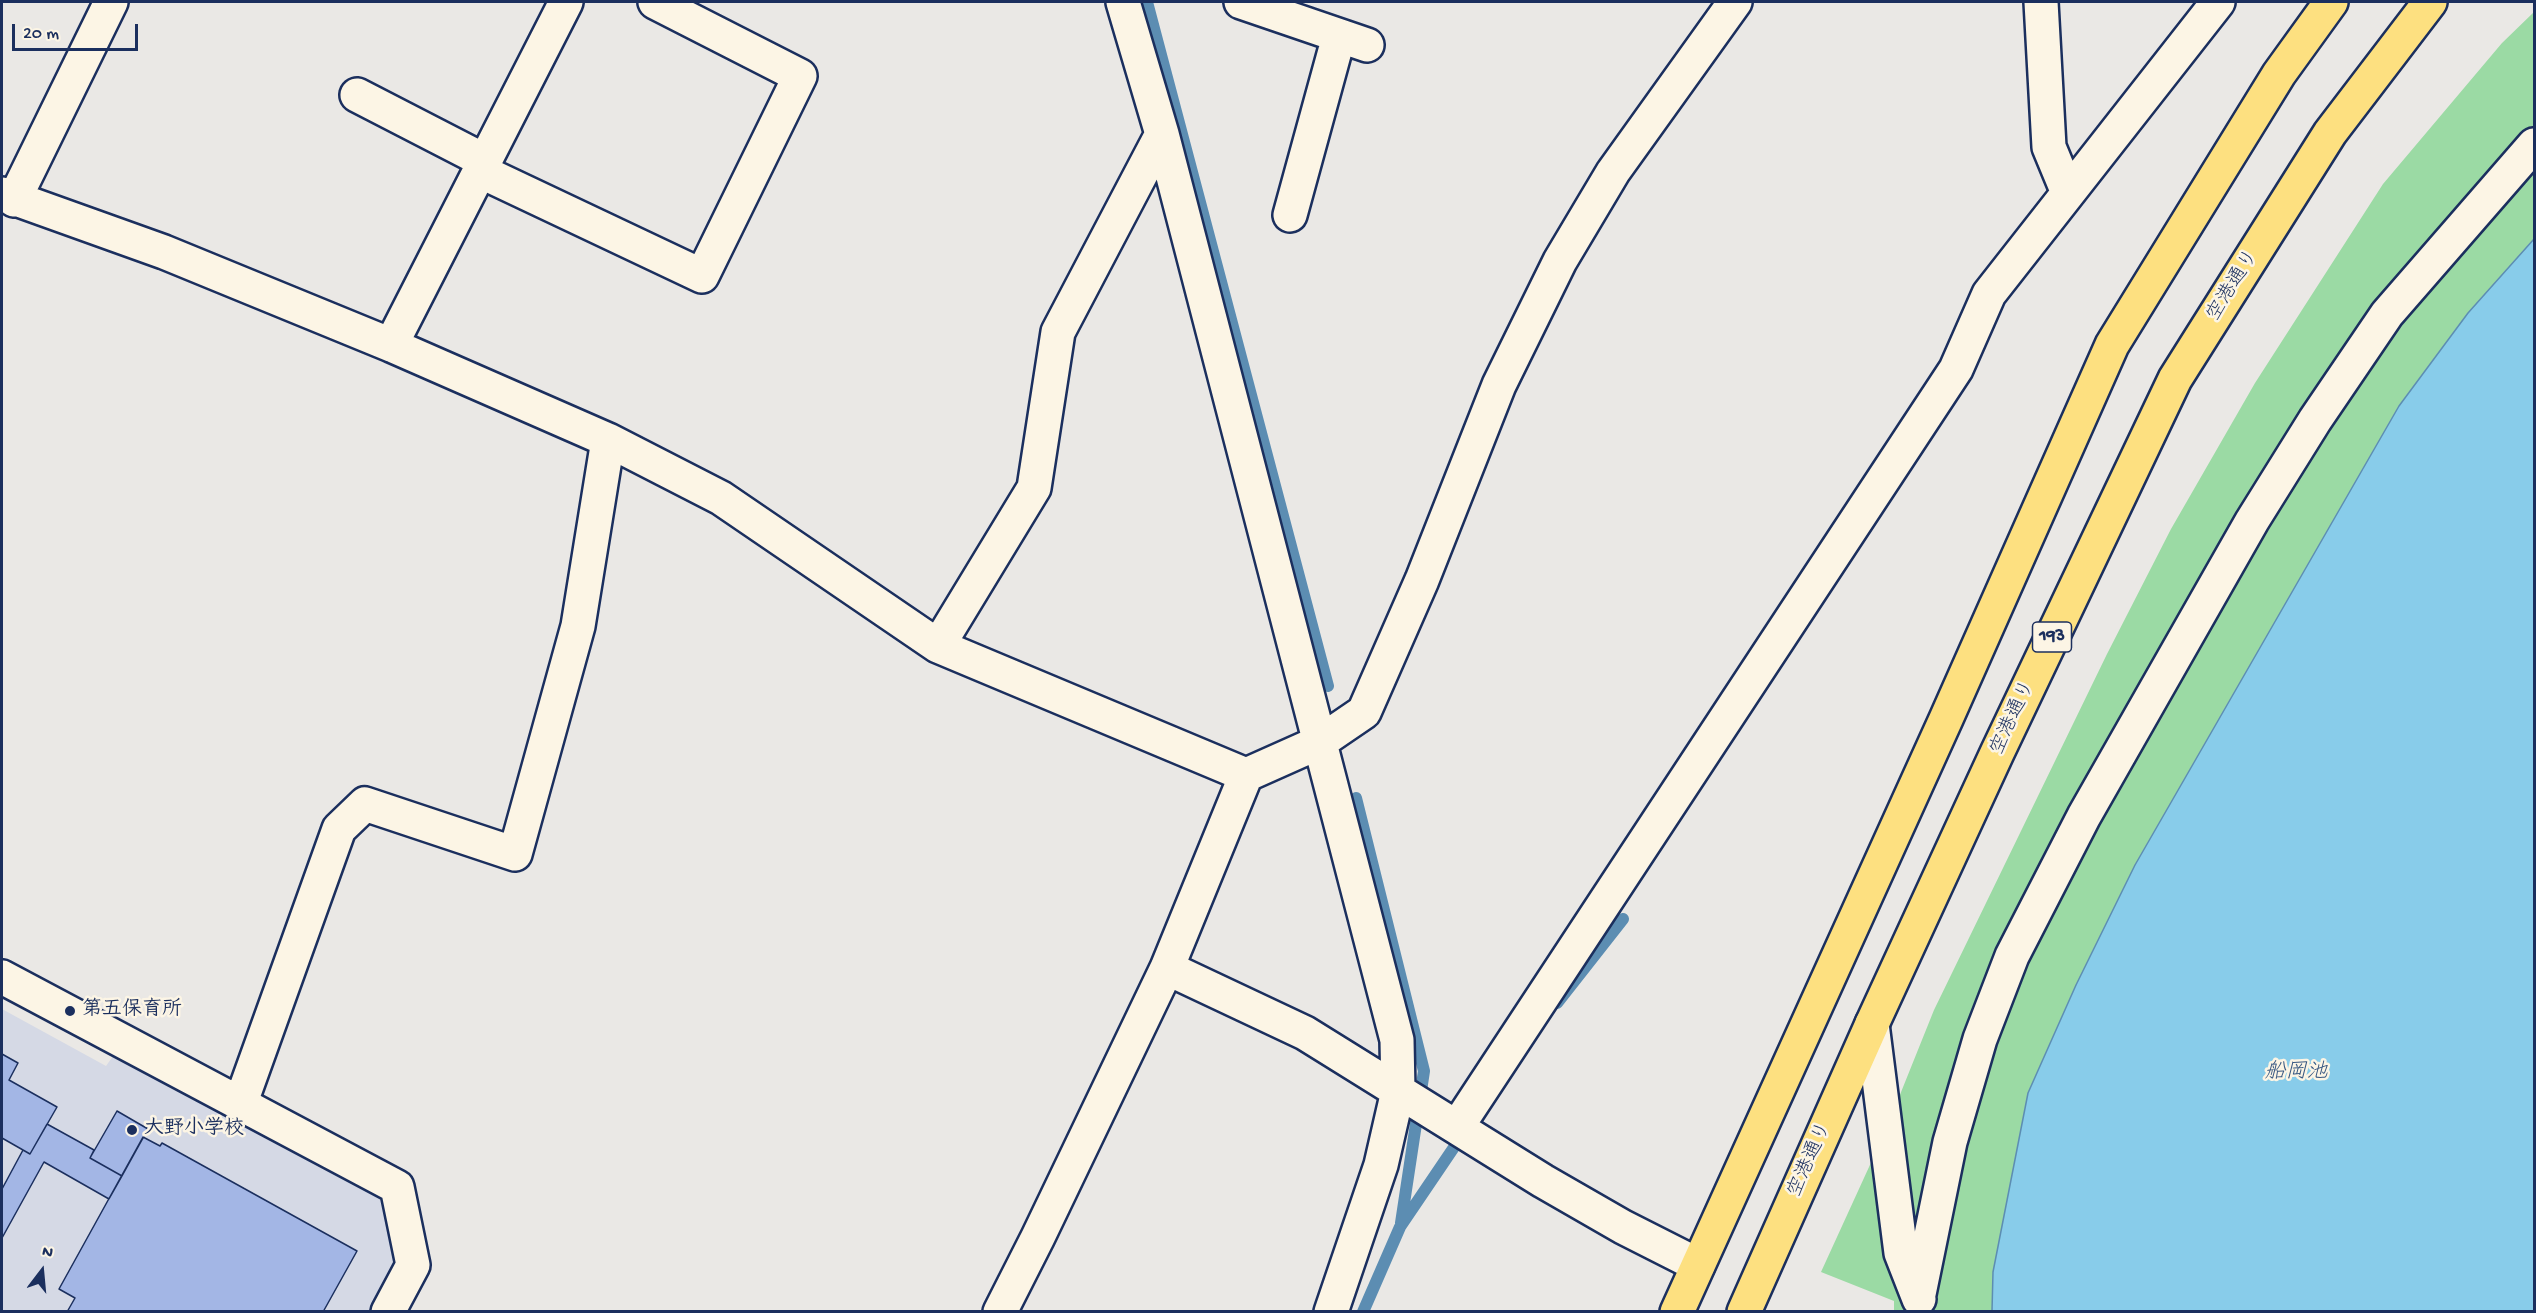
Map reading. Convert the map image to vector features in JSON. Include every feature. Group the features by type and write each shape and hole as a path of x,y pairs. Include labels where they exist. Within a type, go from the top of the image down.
{"highway":[{"path":"1677,1311 1946,719 2112,345 2279,74 2331,2"},
{"name":"空港通り","path":"1743,1311 1997,753 2175,379 2330,133 2430,2"}],"street":[{"path":"111,2 8,197 164,252 391,345 608,440 721,498 938,646 1245,775"},
{"path":"391,345 566,2"},
{"path":"357,95 482,166 702,276 800,76 655,2"},
{"path":"1123,2 1162,134 1397,1040 1398,1091 1381,1165 1331,1311"},
{"path":"1241,2 1353,41 1290,215"},
{"path":"1000,1311 1167,968 1245,775 1320,742 1364,712 1422,580 1499,385 1560,261 1613,172 1735,2"},
{"path":"2041,2 2049,147 2068,193"},
{"path":"1457,1126 1956,369 1989,294 2218,2"},
{"path":"938,646 1034,488 1058,332 1162,134"},
{"path":"1919,1303 1950,1142 1980,1039 2012,956 2084,816 2246,531 2315,420 2387,314 2535,145"},
{"path":"241,1102 339,829 365,804 515,854 578,626 608,440"},
{"path":"1167,968 1305,1033 1623,1227 1698,1265"},
{"path":"2,977 398,1187 413,1265 388,1311"},
{"path":"1872,1024 1901,1253 1919,1303"}],"shaded area":[{"name":"大野小学校","path":"2,1009 106,1066 116,1052 384,1194 397,1267 371,1311 2,1311"}],"green space":[{"path":"2534,12 2534,239 2468,313 2399,406 2135,865 2076,985 2028,1093 1993,1272 1992,1311 1894,1311 1894,1301 1821,1272 1885,1132 1934,1010 2107,654 2171,529 2255,383 2383,184 2502,43"}],"water":[{"name":"船岡池","path":"2534,239 2534,1311 1992,1311 1993,1272 2028,1093 2076,985 2135,865 2399,406 2468,313"}],"building":[{"path":"2,1054 18,1063 9,1080 57,1107 30,1154 2,1138"},
{"path":"117,1111 148,1129 122,1176 90,1158"},
{"path":"47,1124 94,1150 90,1158 122,1176 109,1199 44,1162 2,1238 2,1189 23,1150 30,1154"},
{"path":"143,1137 160,1146 162,1143 357,1251 323,1312 67,1312 75,1298 59,1289"}],"waterway":[{"path":"1147,2 1328,686"},
{"path":"1356,798 1424,1071 1401,1223"},
{"path":"1557,1003 1623,919"},
{"path":"1363,1312 1400,1227 1463,1134"}],"place":[{"name":"第五保育所","path":"70,1011"},
{"name":"大野小学校","path":"132,1130"}]}
